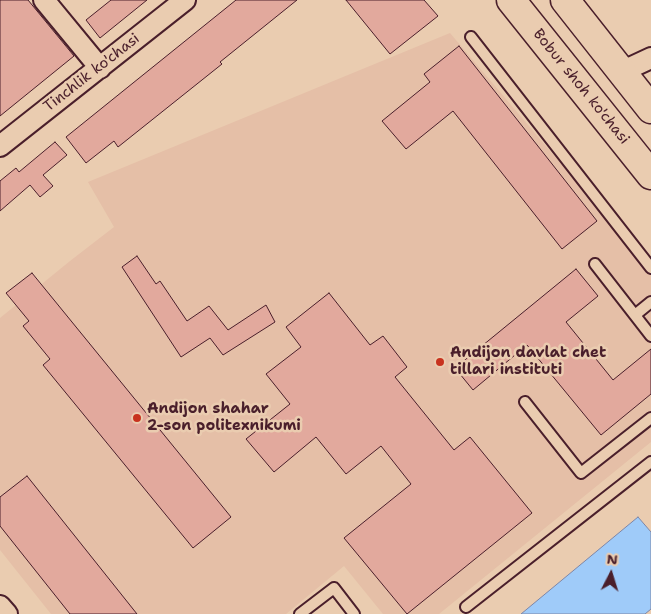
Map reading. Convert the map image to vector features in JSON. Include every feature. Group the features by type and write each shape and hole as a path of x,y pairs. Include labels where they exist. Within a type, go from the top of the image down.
{"main road":[{"name":"Bobur shoh ko'chasi","path":"511,0 651,175"},
{"path":"565,0 651,109"}],"street":[{"path":"44,0 100,68"},
{"name":"Tinchlik ko'chasi","path":"0,146 184,0"},
{"path":"621,72 651,58"},
{"path":"0,606 7,614"}],"lane":[{"path":"472,37 651,268"},
{"path":"595,264 651,336"},
{"path":"635,315 651,302"},
{"path":"525,402 580,473 651,418"},
{"path":"466,607 651,462"},
{"path":"300,614 334,588 354,614"}],"shaded area":[{"name":"Andijon davlat chet tillari instituti","path":"450,33 651,270 651,442 439,614 383,614 344,566 286,614 51,614 0,550 0,318 114,227 88,182"}],"water":[{"path":"638,517 651,532 651,609 645,614 521,614"}],"building":[{"path":"0,0 28,0 74,56 0,116"},
{"path":"111,0 147,0 100,38 86,20"},
{"path":"236,0 297,0 220,62 222,64 118,147 114,141 86,163 66,137"},
{"path":"346,0 424,0 438,16 390,54"},
{"path":"459,46 597,221 562,249 453,111 406,149 382,121 430,82 424,74"},
{"path":"55,142 67,155 43,175 53,186 40,197 30,185 0,211 0,181 16,168 19,172"},
{"path":"137,256 156,284 160,281 187,321 209,306 228,330 266,305 275,322 223,355 210,338 181,357 122,267"},
{"path":"576,269 598,296 566,322 613,380 651,349 651,394 601,435 527,345 473,390 455,368"},
{"path":"32,273 231,517 193,548 43,365 50,359 23,326 29,321 6,293"},
{"path":"329,293 370,345 383,336 407,367 395,377 454,450 470,437 532,513 407,614 344,538 411,484 381,446 346,474 316,437 274,472 246,439 290,404 266,374 301,347 286,327"},
{"path":"27,476 137,614 70,614 0,526 0,497"}],"place":[{"name":"Andijon davlat chet tillari instituti","path":"440,362"},
{"name":"Andijon shahar 2-son politexnikumi","path":"137,418"}]}
